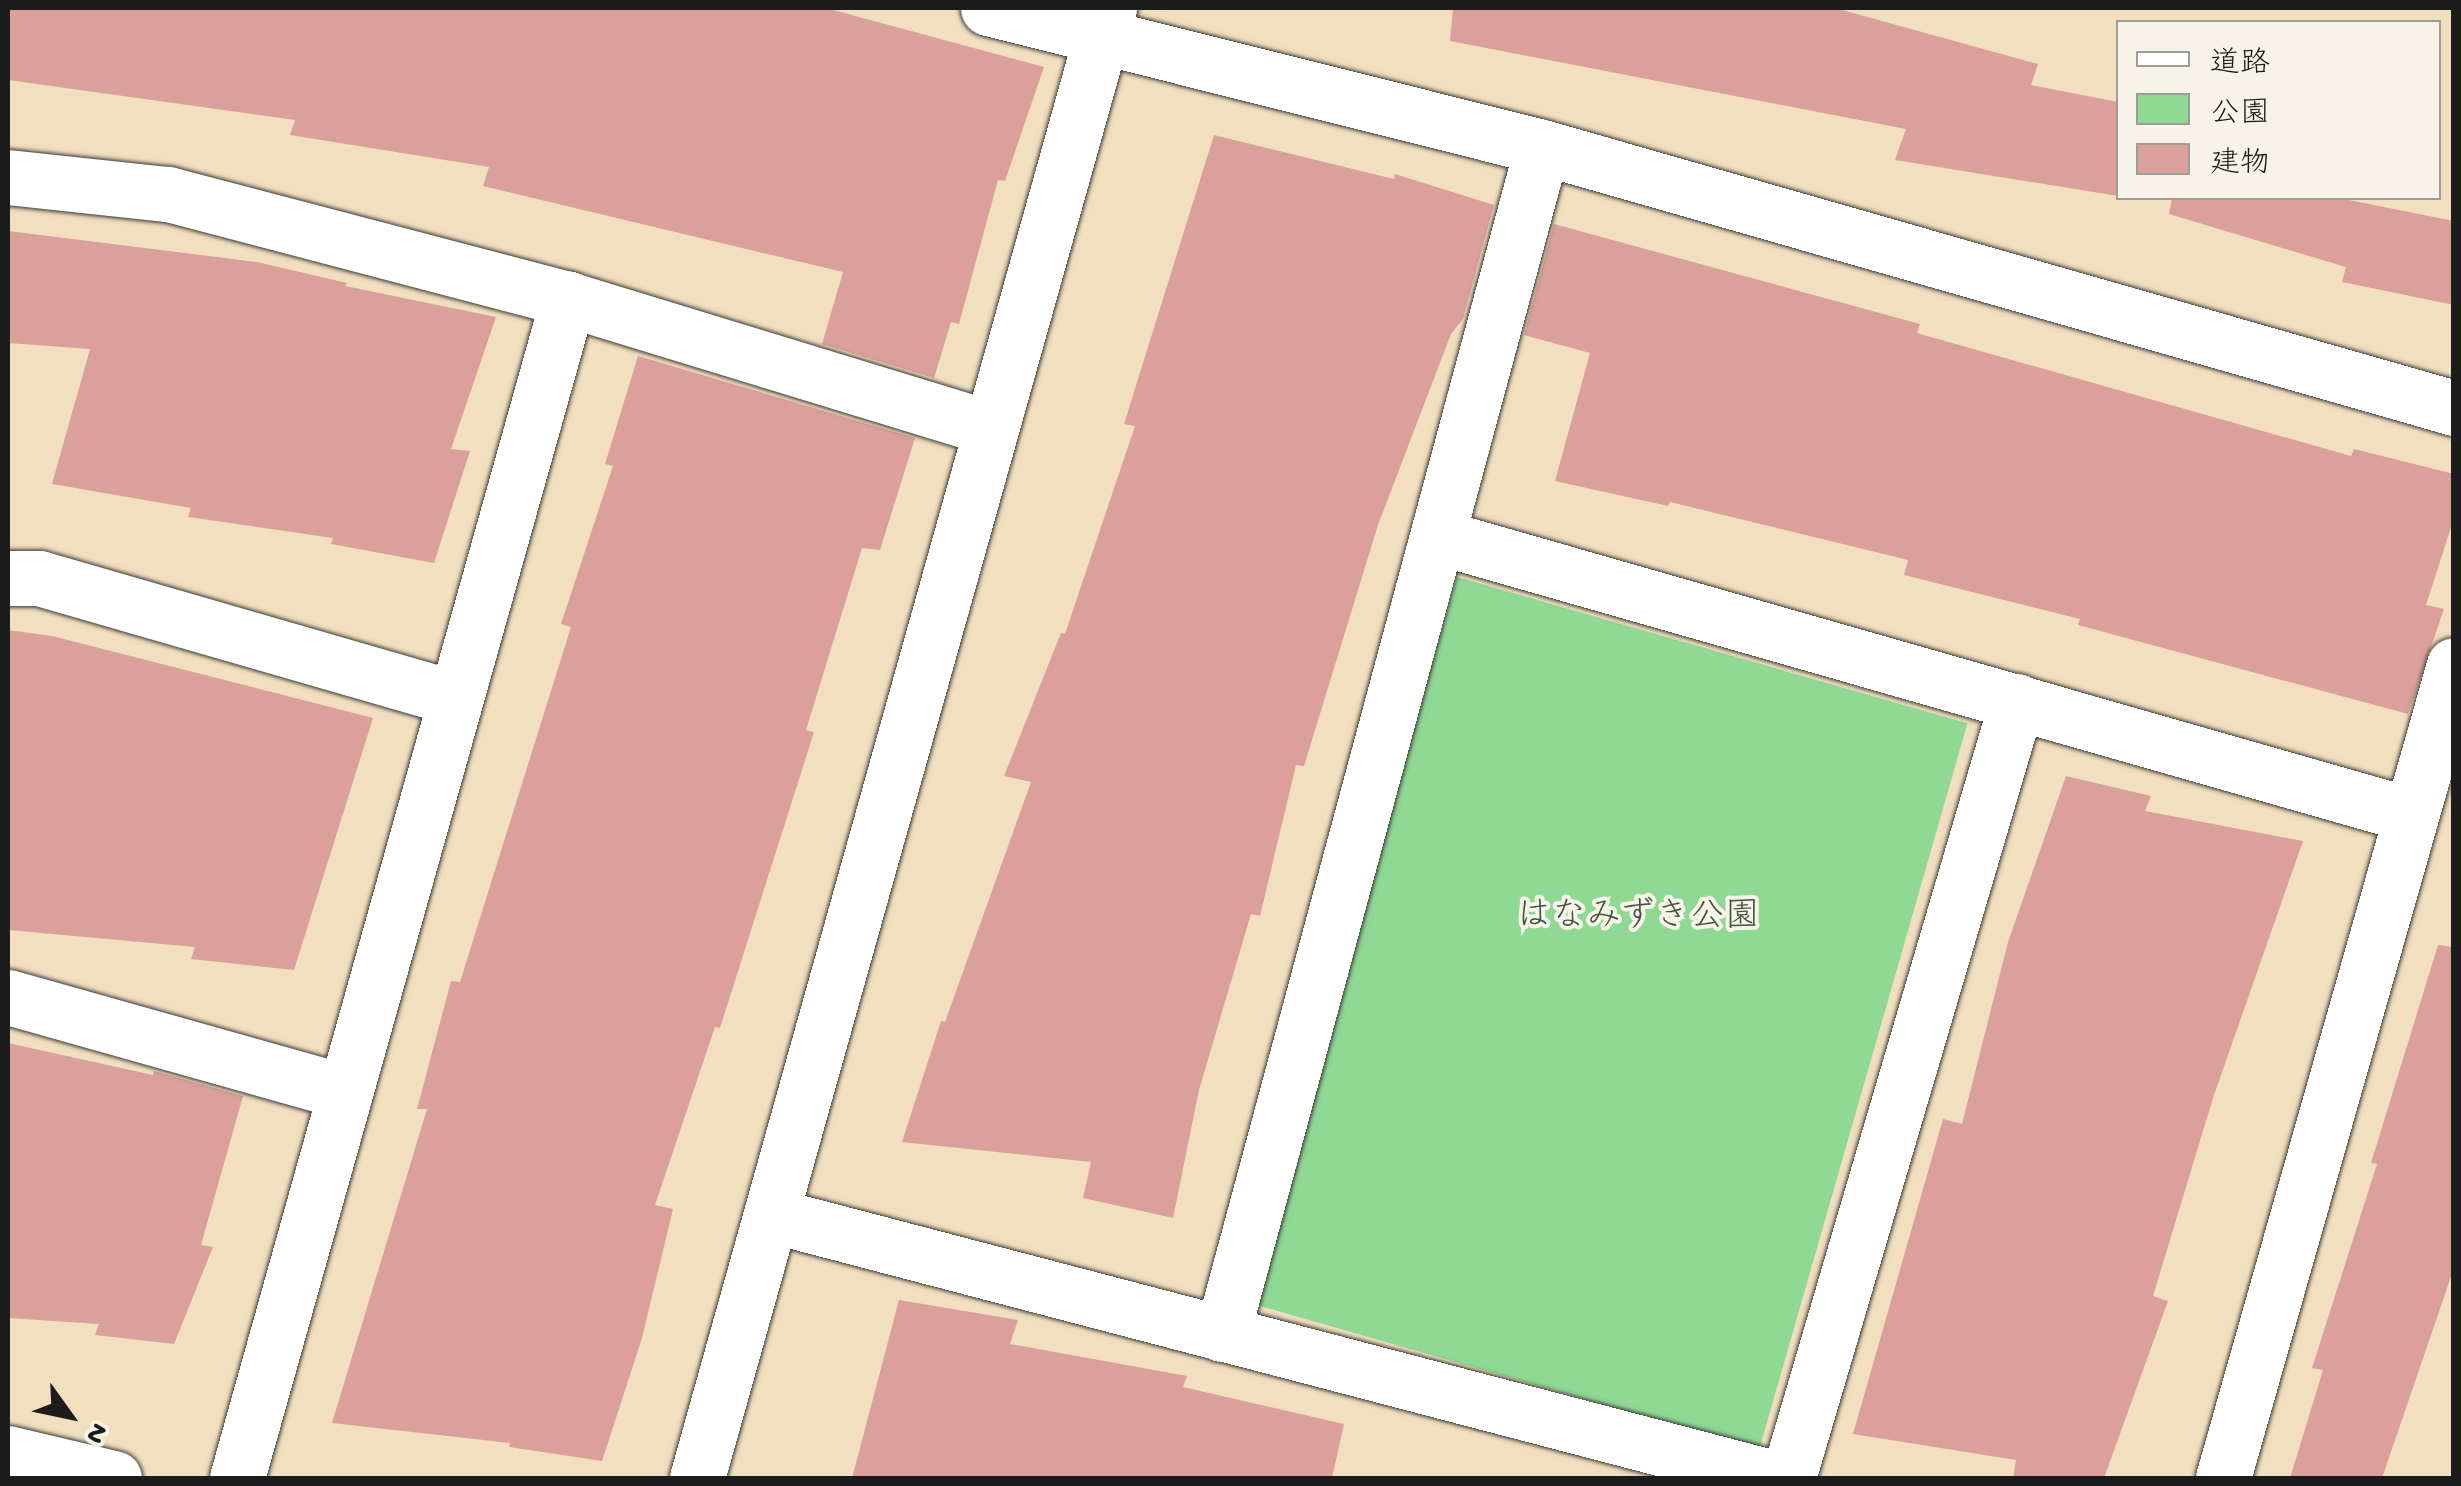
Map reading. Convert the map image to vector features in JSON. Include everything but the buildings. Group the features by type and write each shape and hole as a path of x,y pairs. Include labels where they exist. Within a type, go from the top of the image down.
{"street":[{"path":"988,8 1105,22 2454,408"},
{"path":"697,1478 1105,22"},
{"path":"1222,1334 1542,147"},
{"path":"8,177 168,194 568,299 991,428"},
{"path":"237,1478 568,299"},
{"path":"1439,536 2411,816"},
{"path":"8,578 40,578 455,698"},
{"path":"2223,1478 2454,665"},
{"path":"1788,1478 2017,701"},
{"path":"8,996 346,1092"},
{"path":"771,1216 1774,1478"},
{"path":"8,1453 114,1478"}],"green space":[{"name":"はなみずき公園","path":"1457,577 1967,723 1759,1449 1249,1303"}]}
